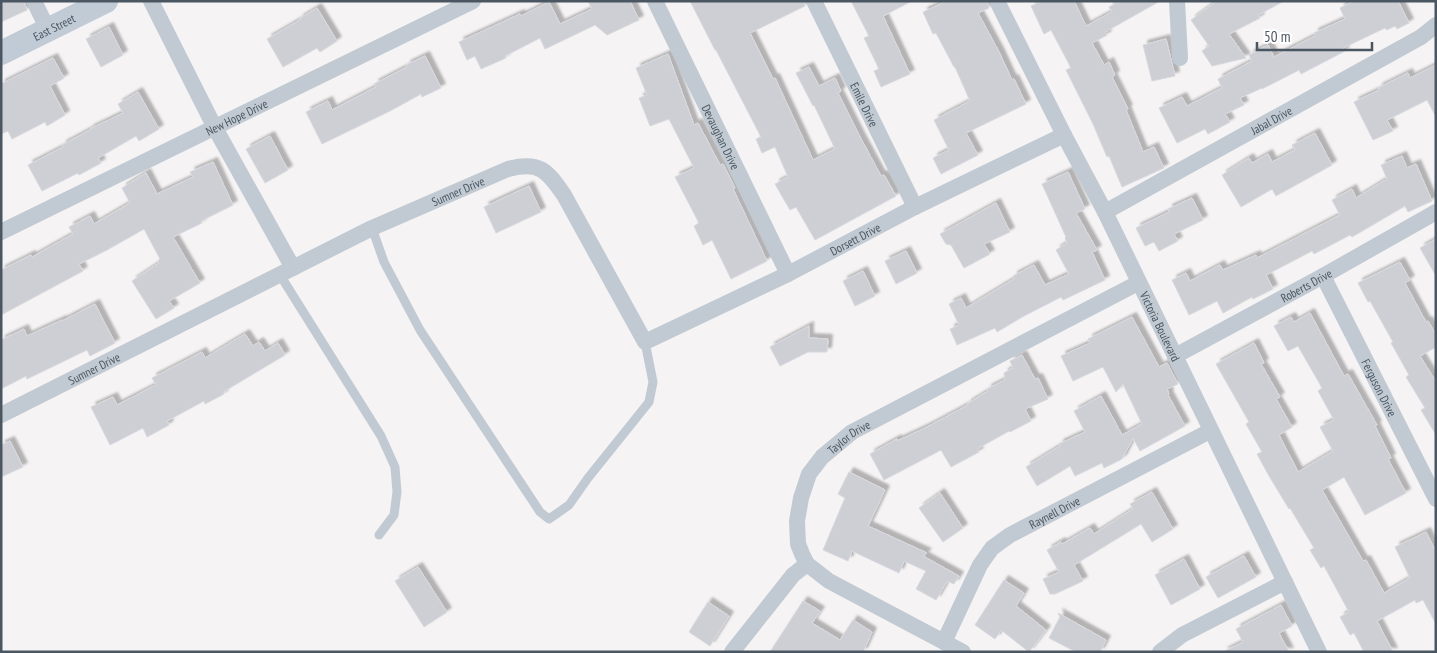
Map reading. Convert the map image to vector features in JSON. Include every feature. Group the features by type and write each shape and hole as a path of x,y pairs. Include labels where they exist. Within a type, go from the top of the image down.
{"main road":[{"name":"East Street","path":"1,52 106,1"}],"street":[{"path":"34,1 48,30"},
{"path":"151,1 287,272"},
{"name":"New Hope Drive","path":"1,232 473,1"},
{"name":"Devaughan Drive","path":"655,1 788,274"},
{"name":"Emile Drive","path":"814,1 915,207"},
{"name":"Victoria Boulevard","path":"997,1 1104,212 1319,652"},
{"path":"1177,1 1180,58"},
{"name":"Jabal Drive","path":"1104,212 1421,37 1436,25"},
{"name":"Dorsett Drive","path":"646,342 788,274 915,207 1064,136"},
{"name":"Sumner Drive","path":"1,416 372,228 508,169 523,165 539,167 554,180 646,342"},
{"name":"Roberts Drive","path":"1175,356 1436,212"},
{"name":"Ferguson Drive","path":"1323,276 1436,499"},
{"name":"Taylor Drive","path":"963,652 829,581 815,572 808,564 798,544 797,521 801,498 809,474 822,457 852,432 1138,283"},
{"name":"Raynell Drive","path":"944,642 980,565 992,548 1010,535 1210,431"},
{"path":"732,652 793,575 808,564"},
{"path":"1160,652 1182,635 1285,582"}],"lane":[{"name":"Sumner Drive","path":"372,228 384,262 420,330 540,512 549,519 569,505 588,478 649,402 653,382 646,342"},
{"path":"287,272 381,436 395,467 398,492 394,516 380,535"}],"building":[{"path":"1,1 24,1 27,10 1,22"},
{"path":"588,1 630,1 639,20 607,35 595,25 545,49 540,38 505,56 506,58 481,69 475,56 467,60 459,42 549,2 560,24 592,9"},
{"path":"690,1 804,1 805,6 750,33 773,79 775,78 813,160 835,149 796,73 809,67 819,86 835,78 841,91 838,93 860,137 881,176 884,175 896,196 815,240 796,207 790,210 775,184 788,177 775,147 762,153 756,139 761,137"},
{"path":"851,1 912,1 883,16 910,74 881,87 874,71 879,69 864,38 869,36"},
{"path":"947,1 987,1 989,8 978,13 1026,104 966,133 978,155 941,174 933,158 949,150 934,120 970,101 955,67 936,33 933,34 923,12"},
{"path":"1042,1 1074,1 1086,26 1112,12 1109,7 1121,1 1160,1 1105,32 1107,35 1092,43 1104,65 1109,62 1115,75 1112,77 1128,109 1126,110 1143,152 1154,147 1164,168 1122,187 1109,156 1107,157 1066,70 1071,68 1051,30 1044,34 1031,6"},
{"path":"1217,1 1284,1 1258,15 1260,18 1229,34 1246,58 1212,66 1202,51 1209,46 1191,20"},
{"path":"1354,1 1398,1 1409,23 1397,29 1395,26 1387,30 1385,28 1343,48 1345,51 1301,74 1299,70 1240,98 1244,105 1225,114 1230,122 1208,134 1205,129 1177,143 1159,108 1182,97 1187,106 1222,88 1218,79 1252,61 1249,55 1268,45 1274,57 1315,36 1314,33 1345,19 1340,8"},
{"path":"317,8 337,41 320,52 317,48 283,67 267,39"},
{"path":"109,27 123,55 101,67 86,39"},
{"path":"1166,39 1175,76 1152,81 1143,45"},
{"path":"668,54 694,125 698,123 720,165 723,164 767,261 731,279 712,240 703,245 694,226 699,223 675,177 694,168 669,119 650,126 639,98 647,95 636,68"},
{"path":"425,56 441,88 422,97 421,94 322,144 306,112 328,101 332,110 376,87 374,84"},
{"path":"53,58 64,78 50,86 65,115 47,126 45,122 12,139 8,131 1,134 1,84"},
{"path":"1436,65 1436,117 1427,100 1387,120 1393,131 1373,140 1354,102 1408,73 1410,78"},
{"path":"138,92 159,129 139,141 136,136 98,158 101,163 42,191 28,165 63,147 62,145 90,129 123,113 118,104"},
{"path":"1315,133 1332,165 1276,196 1272,189 1241,207 1222,175 1249,158 1252,163 1268,154 1272,162 1295,150 1292,145"},
{"path":"270,136 288,170 265,183 246,149"},
{"path":"1402,156 1407,168 1416,164 1432,201 1408,212 1405,206 1352,237 1350,235 1314,254 1312,251 1266,275 1273,289 1253,299 1252,297 1223,313 1217,301 1189,315 1172,280 1186,273 1190,281 1220,265 1223,270 1256,255 1257,258 1340,215 1332,200 1352,189 1356,198 1387,179 1381,165"},
{"path":"213,162 233,205 173,237 200,283 169,301 174,308 156,319 132,281 159,263 160,259 144,229 79,264 83,271 1,315 1,270 31,255 32,257 73,234 69,227 90,216 94,224 130,203 122,188 146,173 157,194 193,177 190,172"},
{"path":"1068,172 1085,209 1076,213 1097,250 1092,252 1105,280 1063,300 1061,297 997,332 995,328 957,345 950,329 959,325 949,304 961,298 966,308 1014,279 1013,276 1034,265 1045,285 1069,274 1056,250 1067,243 1066,237 1042,184"},
{"path":"529,186 541,212 496,233 484,207"},
{"path":"1192,198 1203,220 1174,234 1178,241 1159,251 1154,242 1145,246 1136,228 1169,212 1168,209"},
{"path":"996,203 1010,232 984,244 990,254 964,268 951,245 946,244 940,234"},
{"path":"1436,239 1436,276 1420,248"},
{"path":"906,251 917,273 896,284 885,261"},
{"path":"1400,262 1410,280 1405,283 1426,322 1428,321 1436,335 1436,347 1420,356 1436,382 1436,435 1421,410 1425,408 1406,377 1409,375 1391,343 1393,342 1358,283"},
{"path":"863,271 875,296 855,306 843,281"},
{"path":"95,304 115,343 90,356 87,350 27,379 26,376 1,389 1,340 24,329 27,336"},
{"path":"1310,313 1344,376 1348,374 1377,425 1375,426 1391,458 1388,459 1406,493 1365,515 1344,477 1322,490 1363,561 1366,560 1384,593 1410,578 1395,547 1426,532 1436,552 1436,624 1423,600 1416,603 1415,600 1377,621 1393,652 1364,652 1354,633 1350,635 1340,617 1349,612 1324,566 1321,568 1310,550 1314,548 1257,454 1262,452 1246,424 1249,422 1216,364 1254,343 1264,363 1261,364 1280,397 1276,399 1292,427 1279,435 1298,472 1333,451 1320,427 1334,420 1318,391 1322,388 1298,346 1288,351 1274,326 1291,317 1294,322"},
{"path":"1132,317 1159,367 1167,363 1178,384 1167,389 1168,395 1185,426 1140,451 1133,438 1122,459 1104,468 1102,463 1075,476 1070,466 1037,486 1026,467 1060,446 1059,444 1085,432 1074,411 1101,396 1122,435 1142,424 1123,384 1116,392 1103,367 1073,381 1061,356 1090,343 1088,339"},
{"path":"809,326 809,338 828,339 827,352 808,352 780,366 770,347"},
{"path":"245,334 253,346 259,342 265,351 278,343 285,355 223,392 224,394 205,404 204,401 167,421 169,425 147,437 143,428 110,445 91,407 113,397 117,405 156,385 152,378 202,352 205,358"},
{"path":"1022,355 1035,379 1038,378 1048,399 1025,409 1031,421 977,449 979,452 951,467 941,450 884,480 870,454 968,405 988,391 987,389 1005,380 1004,373 1013,368 1010,361"},
{"path":"10,441 23,467 1,477 1,445"},
{"path":"849,472 885,490 868,526 927,553 923,556 959,576 954,584 947,581 936,600 916,589 926,571 904,561 899,573 852,551 848,561 823,550 845,498 838,494"},
{"path":"1152,492 1173,529 1152,542 1141,524 1074,565 1083,581 1055,594 1050,594 1043,579 1059,572 1047,550 1090,528 1094,534 1133,509 1130,504"},
{"path":"940,493 963,528 943,542 919,508"},
{"path":"1244,556 1256,577 1218,598 1206,577"},
{"path":"1184,559 1200,589 1171,605 1155,575"},
{"path":"418,567 447,612 424,627 395,581"},
{"path":"1004,580 1024,593 1016,606 1046,630 1029,652 1001,630 995,639 975,625"},
{"path":"803,601 820,611 812,623 840,640 853,620 872,632 863,652 770,652"},
{"path":"708,602 729,616 710,646 689,632"},
{"path":"1281,605 1292,626 1279,633 1289,652 1223,652 1243,642 1236,629"},
{"path":"1058,613 1106,640 1100,652 1076,652 1049,638 1060,617"}]}
